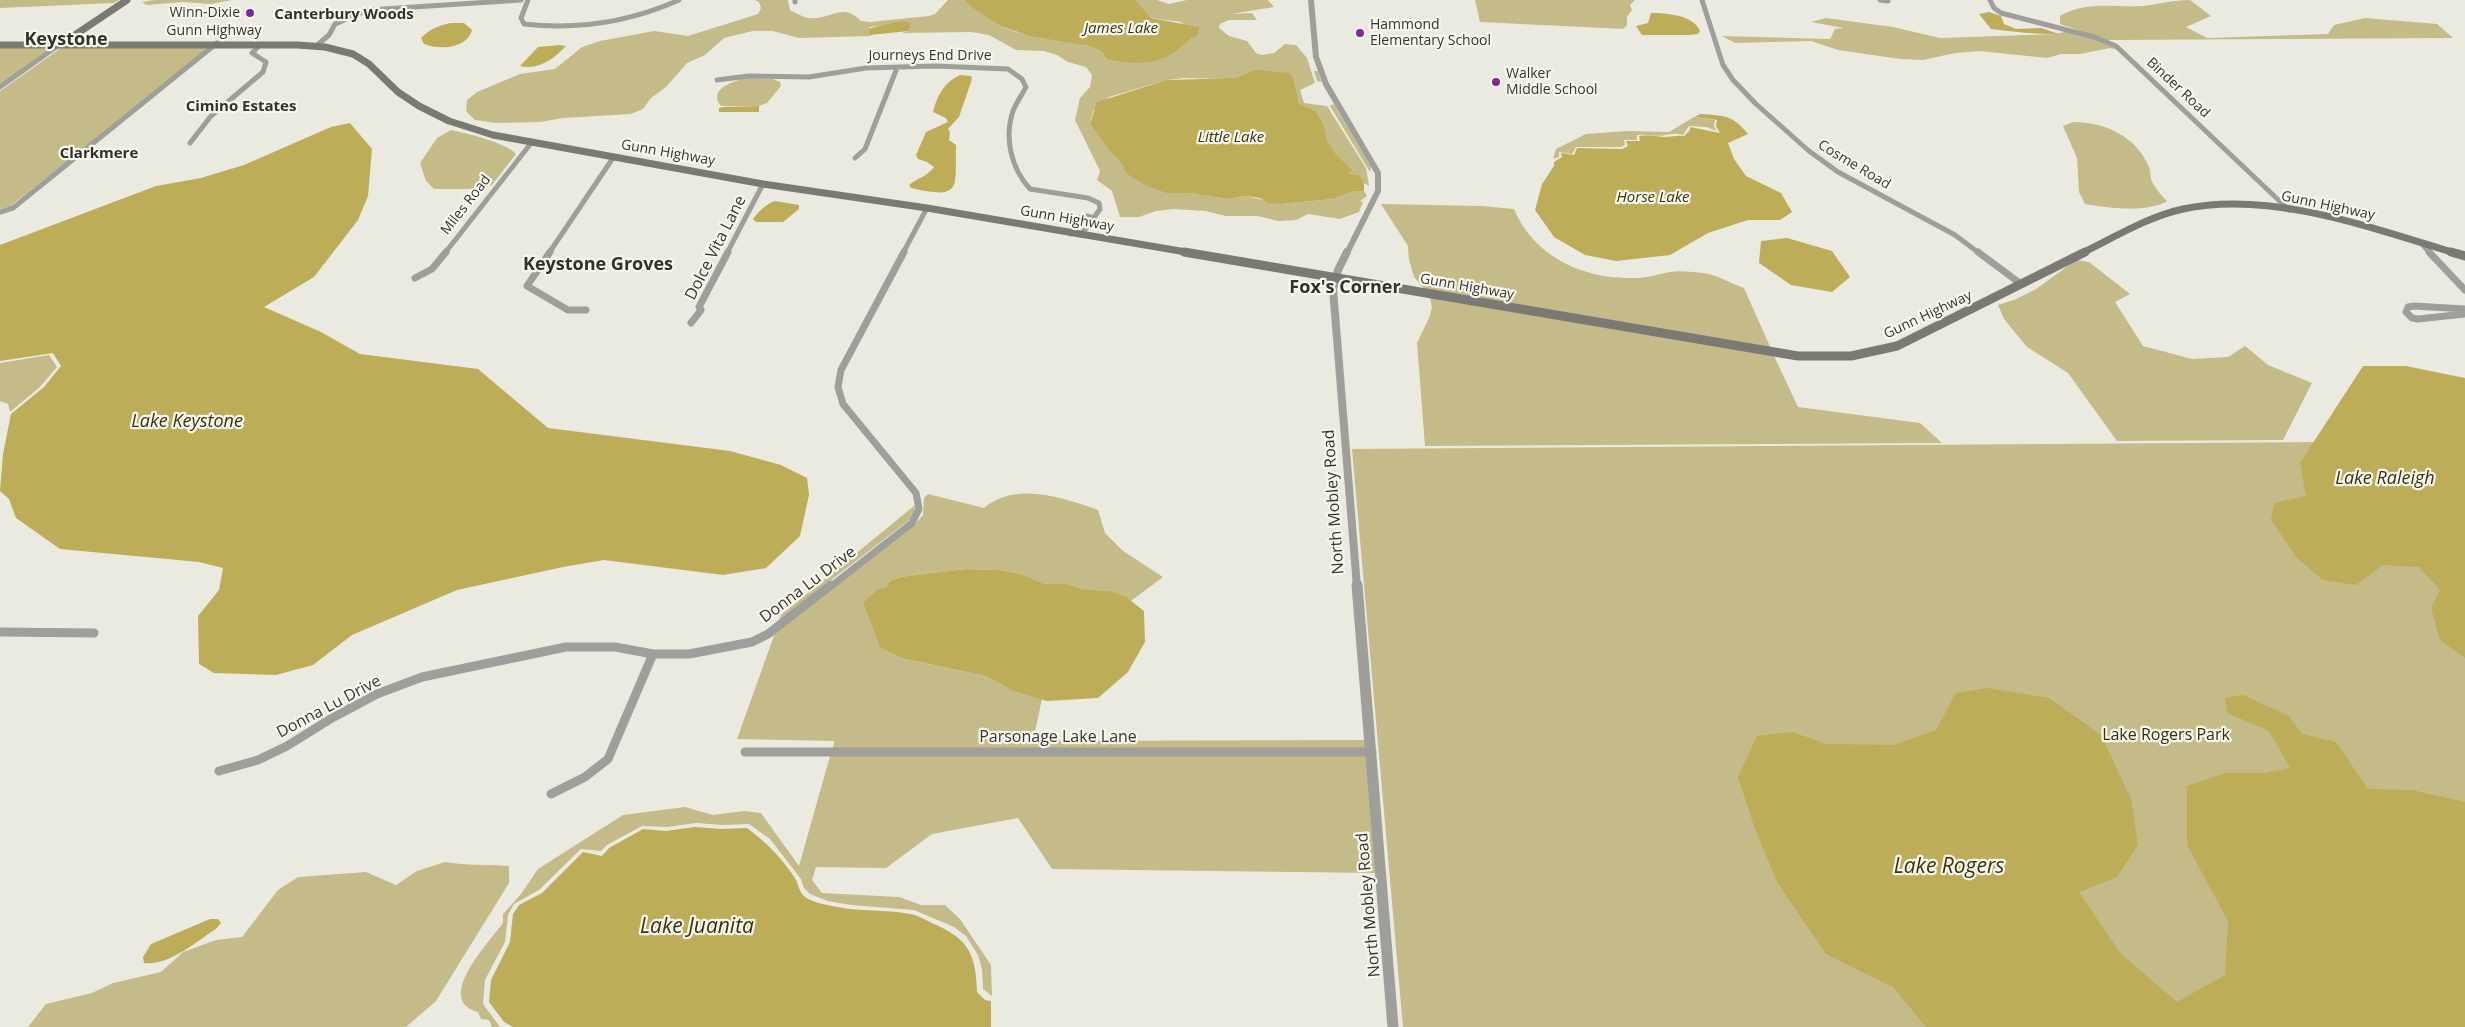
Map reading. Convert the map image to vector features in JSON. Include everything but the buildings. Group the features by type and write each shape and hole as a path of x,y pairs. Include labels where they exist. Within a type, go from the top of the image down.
{"main road":[{"path":"61,44 122,0"},
{"path":"75,40 127,0"},
{"path":"182,37 184,41 189,43"},
{"name":"Gunn Highway","path":"61,44 75,40 260,45 317,44"},
{"name":"Gunn Highway","path":"0,44 317,44 340,49 358,56 405,98 437,115 480,131 614,158 763,184 927,208 1784,355 1822,358 1863,355 1897,346 2146,221 2167,213 2219,206 2289,210 2360,225 2465,254"},
{"path":"2360,225 2465,254"}],"street":[{"path":"317,44 341,20 368,10 521,0"},
{"path":"528,0 521,18 524,24 539,26 618,21 650,13 679,0"},
{"name":"North Mobley Road","path":"1311,0 1316,57 1326,84 1378,173 1378,190 1334,279 1333,289 1393,1027"},
{"name":"Cosme Road","path":"1702,0 1723,65 1733,80 1756,104 1809,151 1838,172 1955,235 2021,284"},
{"path":"1880,0 1888,1"},
{"name":"Binder Road","path":"1990,0 1994,8 2001,13 2094,37 2116,46 2289,210"},
{"path":"0,87 61,44"},
{"path":"0,212 8,210 216,44"},
{"path":"190,143 192,138 206,123 263,72 266,62 252,54 260,45"},
{"name":"Journeys End Drive","path":"718,80 749,76 809,77 866,68 935,66 1008,69 1022,79 1026,87 1012,112 1010,126 1010,149 1016,170 1024,184 1030,189 1088,198 1099,203 1100,209 1092,221"},
{"path":"855,158 865,149 898,68"},
{"name":"Miles Road","path":"415,278 432,269 532,142"},
{"path":"586,310 568,310 528,286 614,158"},
{"name":"Dolce Vita Lane","path":"691,323 700,310 763,184"},
{"name":"Donna Lu Drive","path":"219,771 258,760 288,746 332,718 377,694 422,677 566,647 615,647 653,654 689,654 714,651 752,642 768,634 912,523 918,515 920,502 916,493 843,404 837,392 836,382 840,370 927,208"},
{"path":"1070,234 1074,228 1075,218 1087,216 1092,221 1080,235"},
{"path":"2421,243 2465,290"},
{"path":"2465,309 2408,307 2408,315 2418,319 2465,314"},
{"path":"0,632 94,633"},
{"path":"551,794 585,777 608,759 653,654"},
{"name":"Parsonage Lake Lane","path":"745,752 1372,752"}],"green space":[{"path":"0,0 119,0 105,9 114,3 0,8"},
{"path":"155,0 232,0 211,4 183,2 147,5 142,2"},
{"path":"755,0 788,0 790,10 809,18 823,17 842,12 854,15 861,21 870,22 929,16 935,14 948,0 964,0 1000,26 1016,32 1089,46 1103,52 1181,47 1186,41 1197,36 1181,22 1151,18 1136,0 1157,0 1169,4 1187,0 1268,0 1274,7 1231,14 1252,13 1257,20 1229,20 1220,24 1219,28 1229,36 1247,41 1256,53 1262,55 1274,53 1285,44 1296,45 1307,58 1315,83 1300,90 1304,103 1327,106 1366,168 1369,186 1364,183 1360,175 1348,173 1353,170 1336,154 1327,140 1324,125 1316,111 1299,103 1294,80 1185,78 1167,80 1109,97 1093,111 1090,122 1109,151 1119,160 1127,174 1166,193 1190,193 1227,199 1246,196 1280,204 1333,199 1350,192 1364,191 1367,196 1360,201 1363,202 1359,212 1340,219 1308,214 1296,220 1278,221 1258,216 1226,216 1206,211 1173,209 1156,211 1139,217 1120,217 1112,191 1097,180 1100,171 1075,120 1080,98 1090,87 1092,75 1086,67 1068,62 1057,55 1044,51 1016,50 989,35 971,32 902,33 909,31 911,23 870,27 867,30 871,36 799,38 773,31 753,31 724,38 705,55 687,63 666,87 651,98 643,109 631,114 563,118 540,122 497,123 475,120 466,111 467,100 477,92 520,74 555,69 582,47 600,41 654,31 688,36 758,14 761,8 759,2"},
{"path":"1475,0 1635,0 1630,5 1632,10 1627,17 1627,25 1623,29 1480,22"},
{"path":"2190,0 2211,16 2186,27 2207,38 2328,34 2334,25 2365,18 2437,24 2453,38 2107,40 2060,24 2060,16 2070,11 2090,6 2143,6"},
{"path":"1826,18 1893,27 1940,38 2071,32 2104,42 2118,50 2110,48 2080,54 2061,54 2047,58 1980,51 1955,53 1923,60 1900,59 1838,50 1811,41 1735,43 1722,36 1830,39 1835,29 1844,28 1811,22"},
{"path":"210,46 178,75 9,207 0,209 0,91 61,48"},
{"path":"0,47 52,47 0,86"},
{"path":"1314,71 1318,71 1322,83 1317,81"},
{"path":"746,78 773,79 780,82 781,86 767,103 759,106 721,106 717,95 720,90 735,81"},
{"path":"1334,104 1371,167 1370,172 1330,106"},
{"path":"1694,117 1715,120 1714,126 1717,131 1706,127 1689,126 1683,135 1637,135 1637,140 1624,140 1625,145 1621,147 1576,147 1572,154 1559,152 1559,157 1553,159 1556,149 1586,134 1627,131 1669,132"},
{"path":"2073,122 2108,128 2128,139 2143,156 2150,168 2152,182 2167,201 2159,205 2139,208 2115,208 2085,204 2079,192 2077,158 2063,126"},
{"path":"451,130 495,142 516,154 492,185 476,189 434,189 426,181 420,163 437,138"},
{"path":"1381,204 1482,206 1514,209 1534,241 1548,253 1564,263 1599,275 1617,278 1640,278 1683,271 1714,276 1744,288 1772,351 1427,292 1414,277 1409,260 1408,246"},
{"path":"2076,260 2089,262 2130,294 2115,302 2143,346 2192,359 2228,357 2245,346 2268,365 2312,383 2283,440 2117,441 2068,373 2027,347 2004,319 1998,305 2014,300 2036,289"},
{"path":"1430,297 1774,356 1798,407 1920,423 1942,443 1425,446 1417,343 1432,308"},
{"path":"49,355 57,367 40,387 10,412 8,404 0,401 0,363"},
{"name":"Lake Rogers Park","path":"2465,441 2465,1027 1403,1027 1352,449"},
{"path":"928,494 984,508 1010,495 1040,494 1098,510 1105,533 1123,551 1163,577 1131,601 1109,591 1082,589 1067,584 1045,584 1021,574 999,570 965,569 900,577 890,581 885,588 905,659 986,676 1013,691 1042,699 1033,741 1365,740 1366,748 833,748 834,741 737,739 775,633 915,524 923,515 924,498"},
{"path":"915,505 914,515 908,521 779,620 781,615"},
{"path":"830,756 1366,756 1375,873 1052,869 1018,818 932,834 886,868 816,867 812,880 822,893 899,897 921,905 945,905 960,919 991,965 992,996 983,989 982,969 978,955 966,936 954,927 914,910 851,905 828,901 810,894 804,888 801,879 770,839 749,824 722,825 696,823 667,827 642,826 607,845 601,851 581,849 539,890 514,904 508,915 505,942 485,980 483,1004 500,1027 492,1027 489,1020 481,1019 478,1012 466,1005 461,996 463,983 469,970 503,923 503,914 521,894 538,869 623,815 685,807 713,815 744,811 761,813 799,866"},
{"path":"445,862 509,866 509,883 436,1001 406,1027 28,1027 46,1004 92,993 113,983 161,972 183,952 216,940 242,937 278,890 298,877 366,872 396,885 417,871"}],"water":[{"name":"James Lake","path":"964,0 1136,0 1151,18 1199,27 1197,36 1164,58 1146,62 1126,62 1107,59 1103,52 1089,46 1030,36 1000,26"},
{"path":"1989,12 2001,16 2004,24 2016,29 2041,28 2059,34 1991,29 1979,14"},
{"path":"1651,13 1672,14 1686,18 1692,21 1700,31 1698,34 1690,35 1642,35 1636,26 1648,23"},
{"path":"901,21 911,23 909,31 870,35 867,29"},
{"path":"450,23 464,23 472,30 469,36 459,44 437,47 424,44 421,38 424,35 434,28"},
{"path":"566,46 546,62 533,67 520,66 538,47"},
{"name":"Little Lake","path":"1256,70 1290,73 1294,80 1299,103 1316,111 1324,125 1327,140 1336,154 1353,170 1348,173 1360,175 1364,183 1364,191 1350,192 1333,199 1280,204 1268,203 1260,198 1246,196 1227,199 1190,193 1166,193 1145,185 1127,174 1119,160 1109,151 1090,123 1097,102 1167,80 1236,78"},
{"path":"960,75 971,76 972,79 959,117 948,129 950,132 949,140 956,145 956,172 953,187 948,191 940,192 911,188 909,185 934,167 918,159 916,155 926,132 948,122 946,118 933,112 942,90 950,81"},
{"path":"759,106 759,112 719,112 719,108 724,107"},
{"name":"Horse Lake","path":"1700,114 1727,117 1742,127 1748,134 1728,143 1734,159 1746,176 1781,193 1792,212 1780,220 1748,220 1708,233 1670,255 1616,261 1585,255 1554,237 1535,210 1542,184 1554,166 1554,162 1562,157 1561,153 1574,155 1577,148 1622,149 1628,146 1626,141 1640,141 1639,136 1684,136 1690,130 1690,127 1720,133 1716,126 1717,120 1695,117"},
{"name":"Lake Keystone","path":"350,123 372,149 368,196 358,220 314,277 264,307 321,332 360,354 478,369 548,428 730,451 781,465 807,478 809,495 800,536 766,568 723,575 604,560 457,590 352,635 313,665 276,675 214,673 199,664 198,616 219,590 223,568 199,562 60,549 16,518 9,499 0,491 3,454 11,414 44,387 61,366 53,353 0,361 0,245 156,186 201,178 244,165 331,127"},
{"path":"775,201 799,205 799,209 783,222 756,222 753,219 763,208"},
{"path":"1787,238 1832,251 1850,277 1832,292 1791,285 1759,263 1761,241"},
{"name":"Lake Raleigh","path":"2363,366 2406,366 2465,378 2465,658 2440,640 2431,608 2440,590 2419,567 2383,565 2356,585 2323,580 2297,558 2271,520 2274,503 2306,496 2300,463"},
{"path":"965,569 999,570 1021,574 1045,584 1067,584 1082,589 1109,591 1126,597 1144,611 1145,642 1128,672 1098,698 1047,701 1013,691 986,676 905,659 880,647 863,602 879,589 885,588 890,581 900,577"},
{"name":"Lake Rogers","path":"1987,688 2049,698 2101,735 2131,799 2138,845 2117,877 2079,892 2120,953 2177,1002 2225,975 2228,921 2187,845 2187,786 2225,773 2265,773 2290,768 2269,731 2227,713 2225,698 2243,695 2289,716 2302,734 2336,742 2368,789 2412,790 2465,802 2465,1027 1926,1027 1893,987 1826,954 1777,882 1754,826 1738,777 1757,736 1792,732 1827,744 1893,745 1936,730 1956,693"},
{"name":"Lake Juanita","path":"695,827 747,828 768,845 780,858 796,880 801,893 812,901 846,909 913,915 955,936 963,942 972,958 975,968 977,992 985,1000 991,1001 991,1027 513,1027 504,1022 489,1002 491,980 510,942 513,914 519,905 542,893 583,852 602,856 609,848 643,829 666,831"},
{"path":"210,919 218,919 221,923 192,946 164,961 144,963 143,957 151,944"}],"place":[{"name":"Winn-Dixie","path":"250,13"},
{"name":"Hammond Elementary School","path":"1360,33"},
{"name":"Walker Middle School","path":"1496,82"}],"district":[{"name":"Canterbury Woods","path":"344,15"},
{"name":"Keystone","path":"66,40"},
{"name":"Cimino Estates","path":"241,107"},
{"name":"Clarkmere","path":"99,154"},
{"name":"Keystone Groves","path":"598,265"},
{"name":"Fox's Corner","path":"1345,288"}]}
